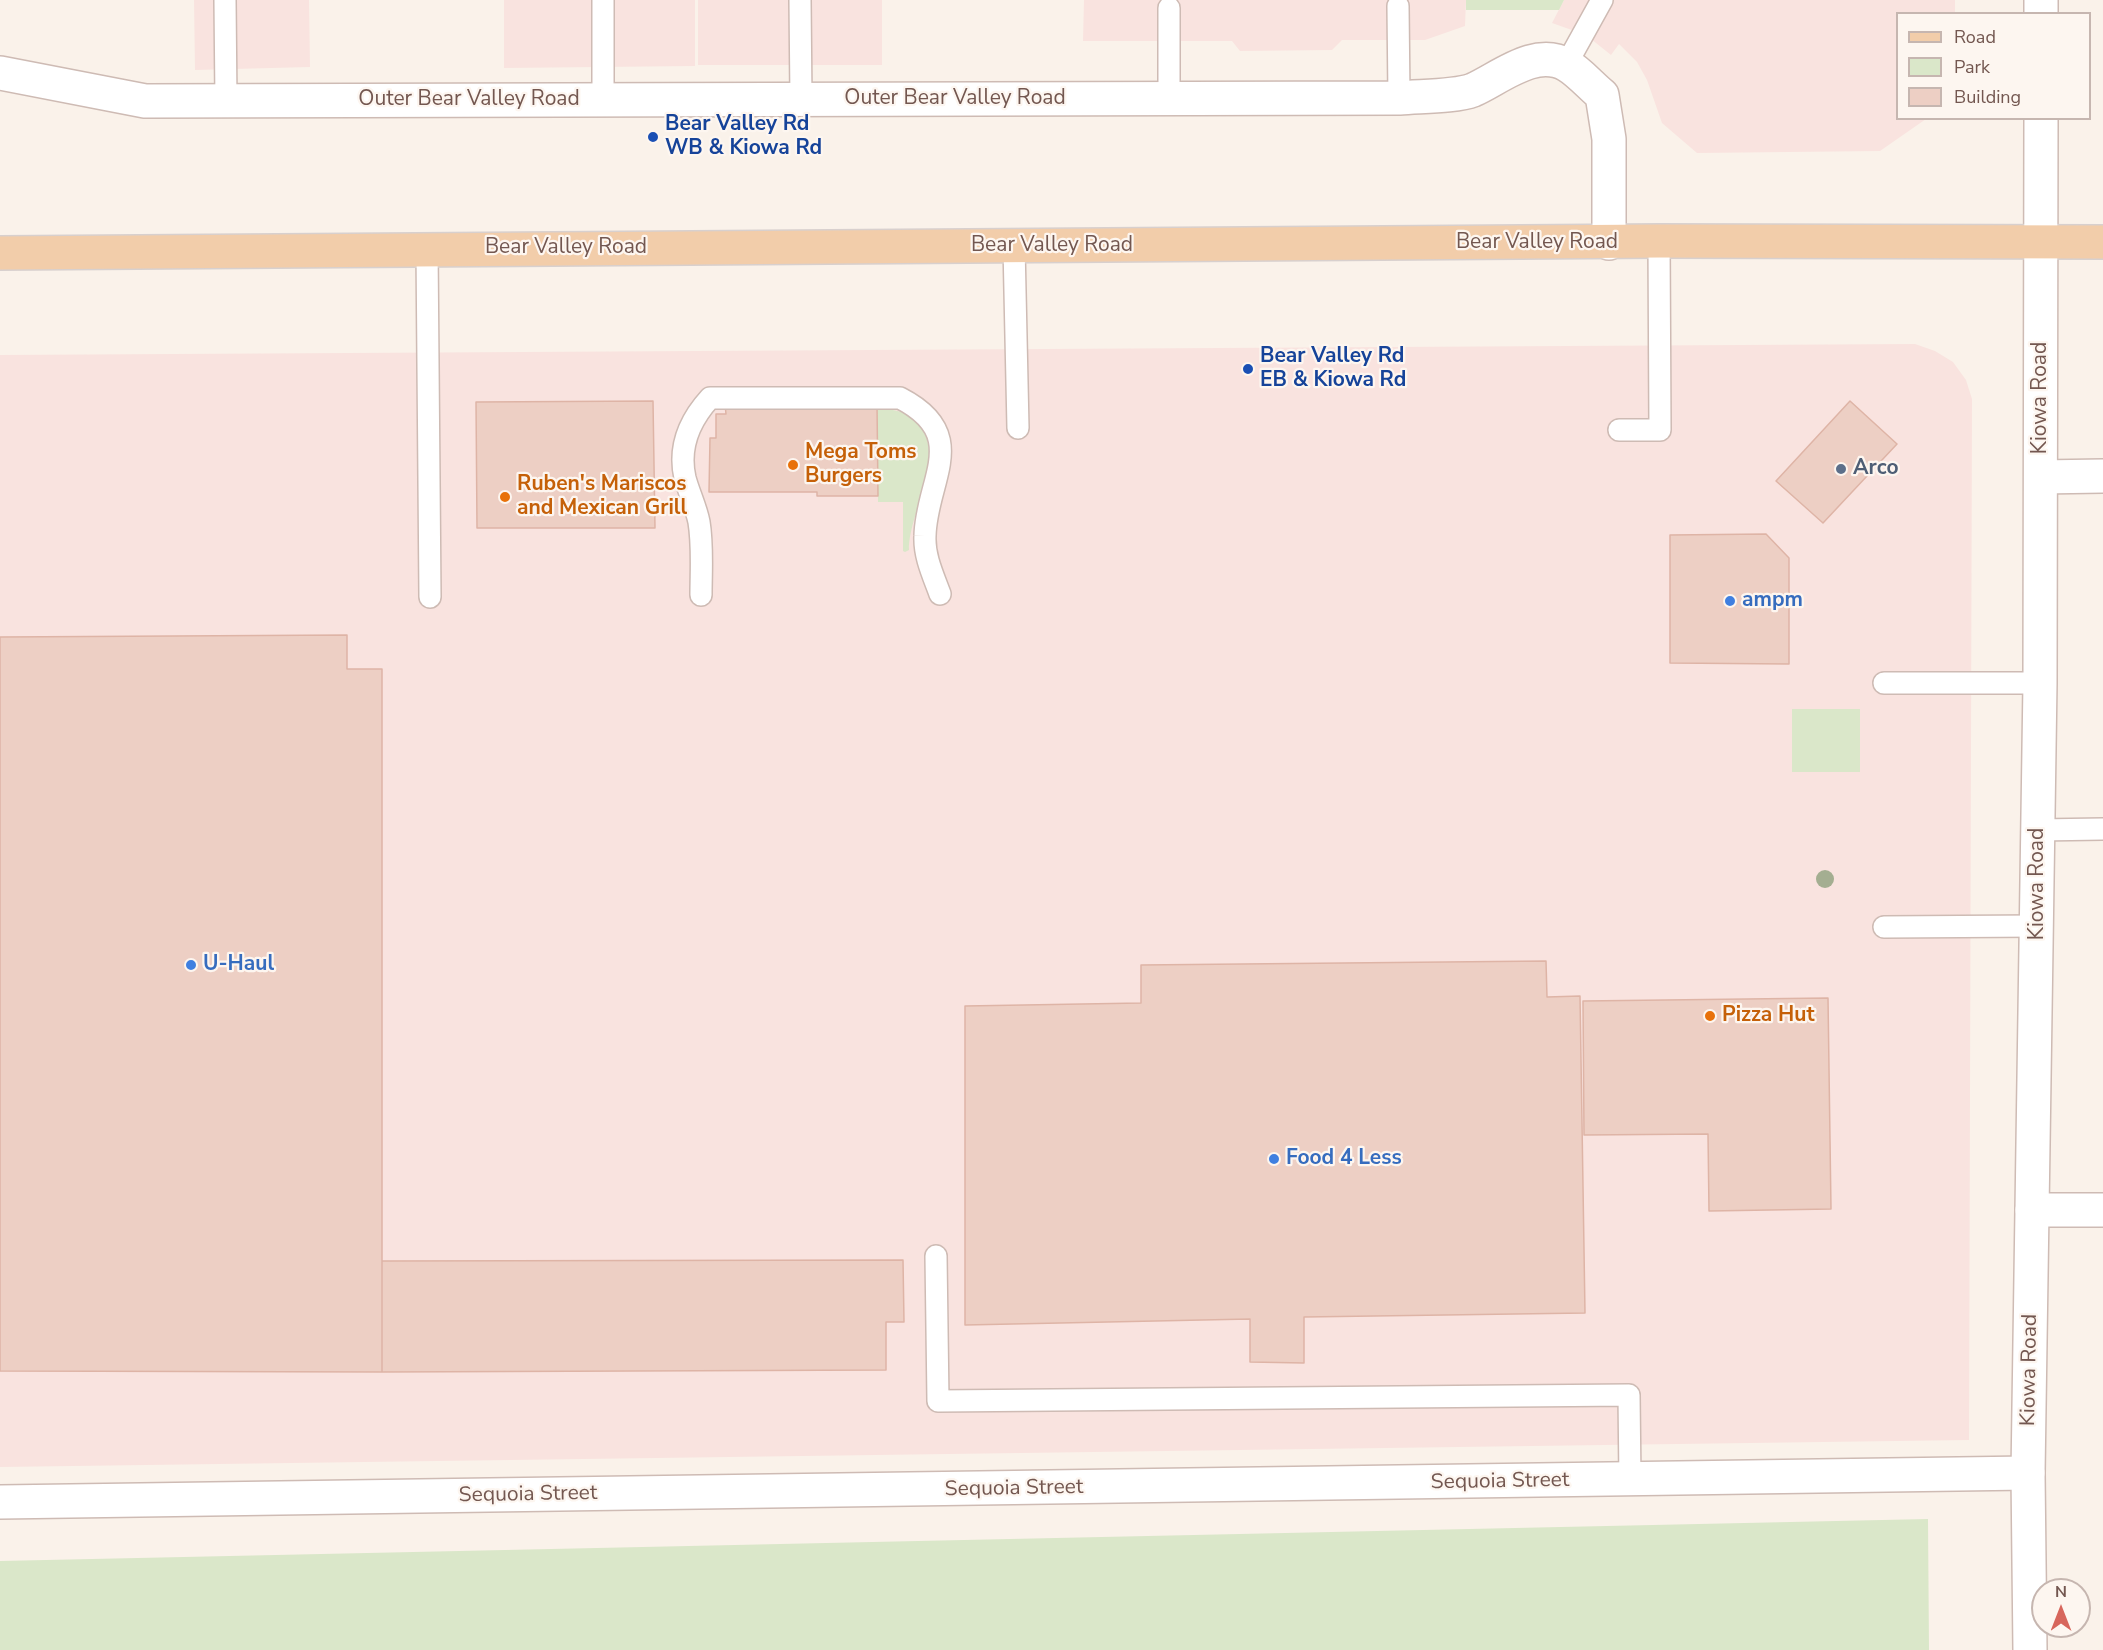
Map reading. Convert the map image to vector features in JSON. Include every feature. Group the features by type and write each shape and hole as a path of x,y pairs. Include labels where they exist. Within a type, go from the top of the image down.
{"main road":[{"name":"Bear Valley Road","path":"0,253 427,248 1659,241 2103,242"}],"street":[{"name":"Outer Bear Valley Road","path":"0,73 145,101 1399,98 1470,91 1511,68 1535,62 1551,61 1566,65"},
{"path":"1566,65 1602,95 1609,139 1609,243"},
{"name":"Kiowa Road","path":"2030,1650 2028,1473 2038,926 2041,120"},
{"path":"2041,477 2103,476"},
{"path":"2032,1210 2103,1210"},
{"name":"Sequoia Street","path":"0,1502 1630,1481 2028,1473"}],"lane":[{"path":"225,0 226,100"},
{"path":"603,0 603,100"},
{"path":"800,0 801,99"},
{"path":"1566,65 1602,0"},
{"path":"1398,6 1399,98"},
{"path":"1169,8 1169,98"},
{"path":"1618,430 1660,430 1659,241"},
{"path":"1014,246 1018,429"},
{"path":"427,248 430,597"},
{"path":"700,595 700,528 685,476 685,452 687,434 692,420 710,398 900,398 922,411 934,426 942,452 925,536 928,564 939,594"},
{"path":"1884,683 2040,683"},
{"path":"2038,830 2103,829"},
{"path":"1884,927 2038,926"},
{"path":"936,1256 938,1401 1629,1395 1630,1481"}],"shaded area":[{"path":"194,0 309,0 310,67 195,70"},
{"path":"504,0 695,0 695,66 504,68"},
{"path":"698,0 882,0 882,65 698,65"},
{"path":"1084,0 1466,0 1465,26 1425,40 1342,40 1332,50 1240,51 1232,41 1083,41"},
{"path":"1564,0 1955,0 1955,12 1896,12 1896,120 1925,120 1880,151 1697,153 1662,123 1647,80 1637,62 1619,44 1611,55 1586,35 1552,23"},
{"path":"1915,344 1935,351 1953,362 1966,380 1972,399 1969,1440 0,1467 0,355"}],"green space":[{"path":"1466,0 1564,0 1559,10 1466,10"},
{"path":"877,409 897,411 911,417 925,434 929,449 925,482 909,550 905,552 903,551 903,502 878,502"},
{"path":"1792,709 1860,709 1860,772 1792,772"},
{"path":"1928,1519 1929,1650 0,1650 0,1561"}],"building":[{"path":"653,401 655,528 477,528 476,402"},
{"path":"1850,401 1897,444 1823,523 1776,481"},
{"name":"Mega Toms Burgers","path":"877,403 878,496 817,496 817,492 709,492 710,438 716,438 716,414 726,414 725,404"},
{"name":"ampm","path":"1766,534 1789,558 1789,664 1670,663 1670,535"},
{"name":"U-Haul","path":"347,635 347,669 382,669 382,1372 0,1371 0,637"},
{"name":"Food 4 Less","path":"1546,961 1547,997 1580,996 1585,1313 1304,1317 1304,1363 1250,1362 1250,1319 965,1325 965,1006 1141,1003 1141,965"},
{"path":"1828,998 1831,1209 1709,1211 1708,1134 1584,1135 1583,1001"},
{"path":"903,1260 904,1322 886,1322 886,1370 382,1372 382,1261"}],"place":[{"name":"Bear Valley Rd WB & Kiowa Rd","path":"653,137"},
{"name":"Bear Valley Rd EB & Kiowa Rd","path":"1248,369"},
{"name":"Mega Toms Burgers","path":"793,465"},
{"name":"Arco","path":"1841,469"},
{"name":"Ruben's Mariscos and Mexican Grill","path":"505,497"},
{"name":"ampm","path":"1730,601"},
{"name":"U-Haul","path":"191,965"},
{"name":"Pizza Hut","path":"1710,1016"},
{"name":"Food 4 Less","path":"1274,1159"}]}
